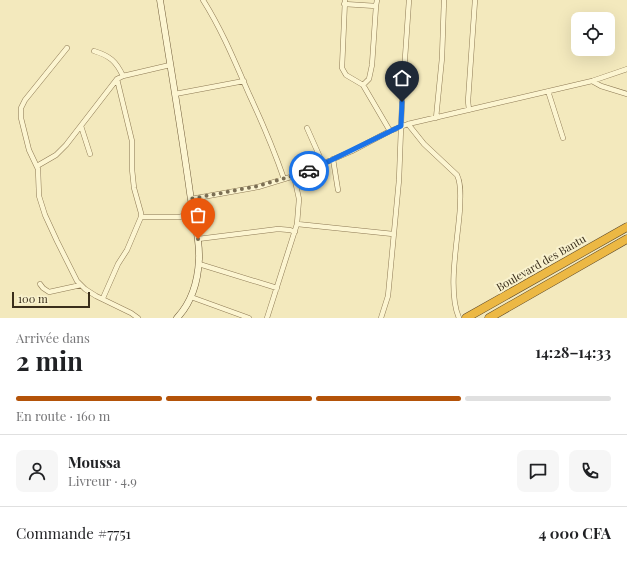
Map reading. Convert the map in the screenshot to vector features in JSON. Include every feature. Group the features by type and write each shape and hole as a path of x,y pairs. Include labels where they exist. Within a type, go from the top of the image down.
{"highway":[{"name":"Boulevard des Bantu","path":"466,318 627,227"},
{"name":"Boulevard des Bantu","path":"489,318 627,239"}],"street":[{"path":"160,0 190,199 198,239 196,283 191,297 177,318"},
{"path":"203,0 215,18 244,81 276,156 284,179"},
{"path":"363,85 369,79 372,65 377,0"},
{"path":"381,318 388,296 399,180 409,0"},
{"path":"436,118 442,58 444,0"},
{"path":"470,110 468,101 475,0"},
{"path":"376,6 344,2 342,68 346,75 363,85 390,130"},
{"path":"68,48 25,100 21,108 21,118 29,150 37,166 39,196 45,215 57,242 81,285 96,296 103,298 138,318"},
{"path":"94,51 106,55 115,62 123,76"},
{"path":"37,166 60,152 118,80 123,76 170,65"},
{"path":"190,199 258,186 294,176 323,164 374,140 390,130 401,126 592,81 627,69"},
{"path":"103,298 118,264 127,250 141,217 133,176 132,141 118,80"},
{"path":"175,94 244,81"},
{"path":"592,81 601,86 627,94"},
{"path":"548,91 563,138"},
{"path":"408,124 424,144 457,175 460,182 453,290 455,306 459,318"},
{"path":"82,126 90,154"},
{"path":"307,128 323,164"},
{"path":"333,159 338,190"},
{"path":"267,318 297,224 299,199 294,176"},
{"path":"141,217 179,217 193,214"},
{"path":"297,224 393,234"},
{"path":"198,239 278,229 295,232"},
{"path":"198,264 277,288"},
{"path":"40,284 49,292 81,285"},
{"path":"191,297 249,318"}],"way so far":[{"path":"198,239 190,199 258,186 309,171"}],"route":[{"path":"309,171 374,140 390,130 401,126 402,102"}]}
